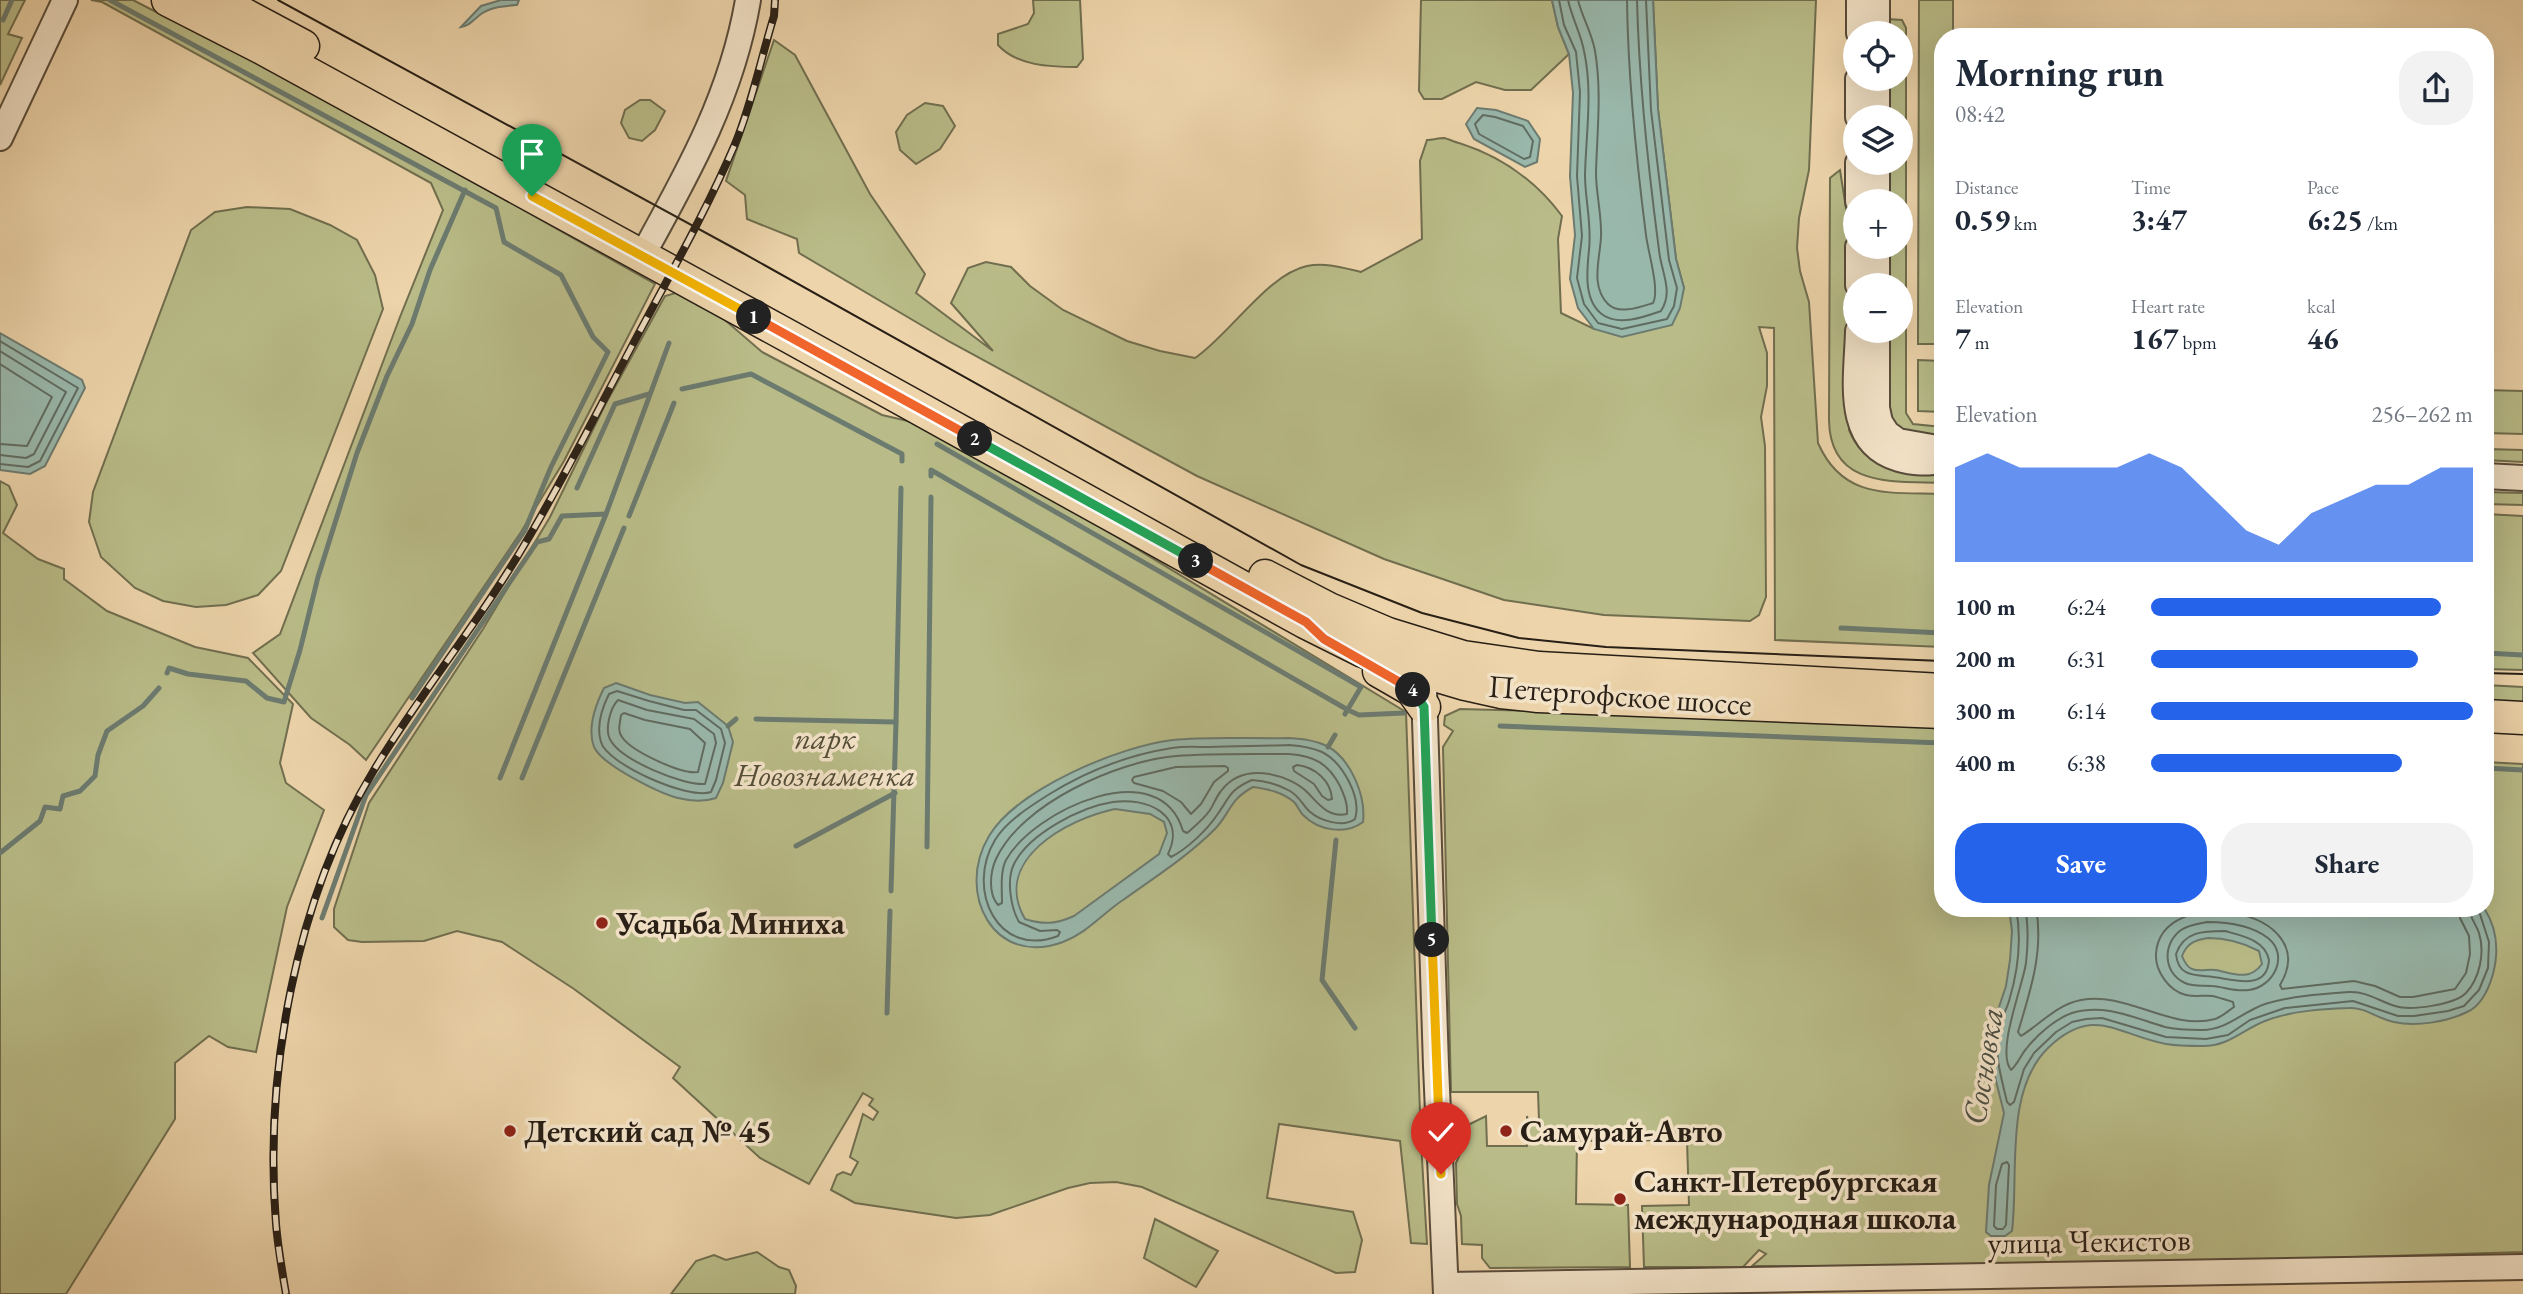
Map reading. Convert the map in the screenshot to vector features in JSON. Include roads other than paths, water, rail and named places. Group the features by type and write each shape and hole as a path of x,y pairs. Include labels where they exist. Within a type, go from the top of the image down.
{"main road":[{"name":"Петергофское шоссе","path":"167,0 647,246 726,277 828,338 1216,551 1329,609 1388,634 1432,649 1478,659 1552,669 1934,690"},
{"name":"Петергофское шоссе","path":"217,0 1306,622 1363,651 1425,694 1501,692 1538,696 1934,712"},
{"path":"1388,634 1415,662 1425,694 1438,710 1501,692"},
{"path":"1425,694 1440,669 1478,659"},
{"path":"2494,716 2523,718"},
{"path":"2494,735 2523,737"}],"street":[{"path":"0,138 65,0"},
{"path":"647,246 704,139 725,90 736,56 748,0"},
{"path":"1858,0 1859,21"},
{"path":"1877,0 1877,21"},
{"path":"1858,343 1857,409 1868,441 1878,450 1907,452 1934,450"},
{"path":"1877,343 1877,408 1880,422 1887,433 1907,452 1934,458"},
{"path":"2494,476 2523,478"},
{"path":"1425,694 1446,1290"},
{"name":"улица Чекистов","path":"1446,1290 2523,1266"}],"water":[{"path":"501,0 519,0 517,5 498,7 485,12 470,24 461,27 481,6"},
{"path":"1552,0 1653,0 1658,109 1676,259 1684,288 1680,308 1672,325 1622,337 1594,329 1578,308 1570,279 1575,235 1570,176 1573,93 1569,54 1558,27"},
{"path":"1477,108 1496,110 1528,121 1540,139 1537,162 1525,167 1474,139 1466,124"},
{"path":"0,333 82,380 85,388 45,466 30,474 0,470"},
{"path":"616,683 650,695 685,703 698,702 728,726 733,742 723,783 716,798 692,800 669,795 632,777 599,754 592,740 593,716 604,688"},
{"path":"1289,738 1313,741 1336,752 1355,779 1362,801 1363,822 1349,829 1325,828 1309,820 1294,802 1285,796 1253,787 1239,797 1215,829 1193,849 1072,938 1039,947 1018,944 1000,935 987,920 979,901 977,880 980,858 989,836 1022,802 1046,787 1099,761 1151,744 1187,739","holes":["1115,809 1150,814 1164,822 1167,833 1159,854 1074,916 1050,923 1025,919 1017,898 1018,878 1026,861 1039,846 1056,833 1096,814"]},
{"path":"2010,917 2488,917 2496,940 2495,965 2487,991 2472,1009 2441,1021 2402,1023 2355,1008 2317,1010 2275,1018 2228,1040 2203,1046 2166,1044 2106,1026 2079,1028 2064,1035 2048,1048 2034,1066 2025,1087 2016,1135 2012,1231 2005,1236 1991,1236 1986,1232 1989,1185 2004,1113 1990,1045 1991,1031 2006,986 2010,960","holes":["2215,938 2234,941 2259,951 2262,964 2257,970 2246,975 2195,970 2189,967 2182,956 2186,948 2199,940"]}],"waterway":[{"path":"3,20 12,0"},
{"path":"110,0 496,208 504,242 561,275 593,337 608,352 551,467 525,530 412,698"},
{"path":"167,673 169,668 188,674 246,681 267,698 284,702 318,577 357,453 465,190"},
{"path":"500,778 606,514 669,343"},
{"path":"682,389 751,374 902,454 902,461"},
{"path":"577,488 615,404 649,394"},
{"path":"629,516 674,403"},
{"path":"937,444 1361,687 1345,714"},
{"path":"931,476 931,470 1348,710 1359,715 1404,713"},
{"path":"756,719 896,722 901,488"},
{"path":"927,847 931,497"},
{"path":"322,918 366,795 537,542 549,539 562,516 606,514"},
{"path":"522,778 624,528"},
{"path":"1841,628 1934,633"},
{"path":"2494,653 2523,655"},
{"path":"0,853 40,821 45,807 60,809 63,796 80,791 95,776 98,755 107,731 143,706 159,688"},
{"path":"728,726 736,719"},
{"path":"891,891 896,722"},
{"path":"1500,726 1934,743"},
{"path":"1328,747 1335,735"},
{"path":"2494,768 2523,770"},
{"path":"796,846 895,793"},
{"path":"1336,840 1322,980 1355,1028"},
{"path":"887,1013 890,911"}],"tram line":[{"path":"278,0 741,252 1301,565 1422,613 1519,638 1606,647 1934,661"},
{"path":"2494,673 2523,674"}],"railway":[{"path":"286,1294 276,1224 275,1108 291,990 305,931 324,874 347,820 374,770 489,600 540,518 699,220 741,128 774,16 775,0"}],"place":[{"name":"Усадьба Миниха","path":"602,923"},
{"name":"Детский сад № 45","path":"510,1131"},
{"name":"Самурай-Авто","path":"1506,1131"},
{"name":"Санкт-Петербургская международная школа","path":"1620,1199"}],"park label":[{"name":"парк Новознаменка","path":"825,756"}],"water label":[{"name":"Сосновка","path":"1982,1066"}]}
